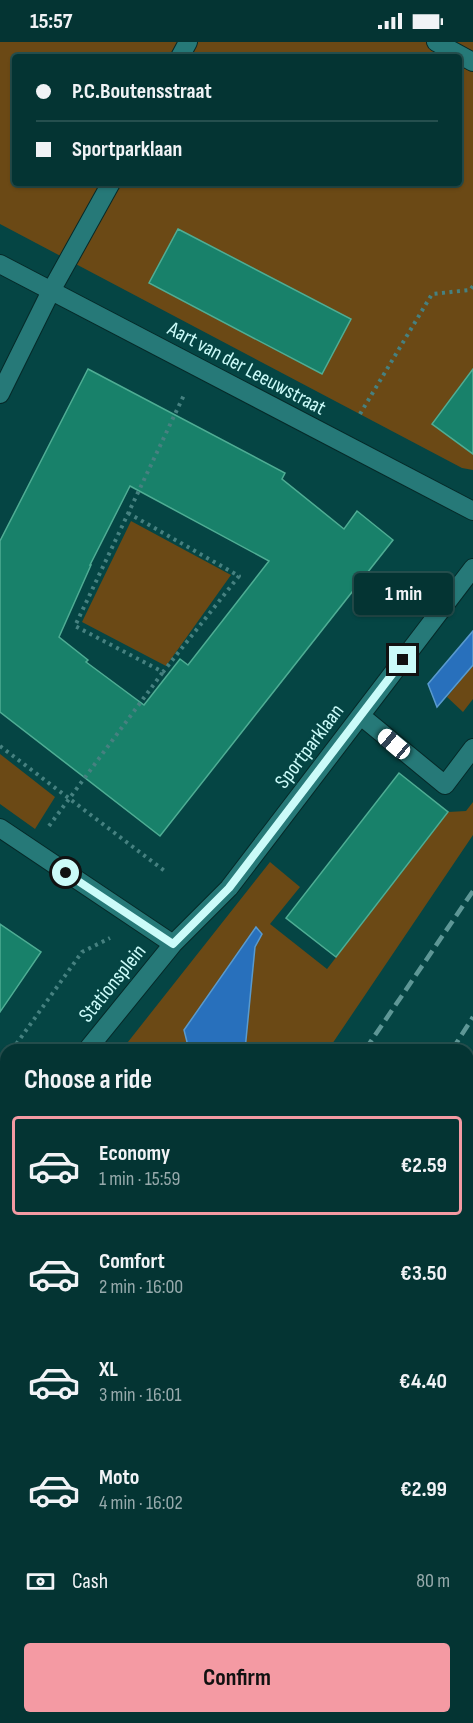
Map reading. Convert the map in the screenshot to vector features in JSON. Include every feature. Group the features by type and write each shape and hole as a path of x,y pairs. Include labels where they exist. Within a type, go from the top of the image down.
{"street":[{"path":"436,42 458,54"},
{"path":"0,394 51,291 109,186"},
{"name":"Aart van der Leeuwstraat","path":"0,264 473,511"},
{"name":"Sportparklaan","path":"173,944 229,888 473,568"},
{"path":"361,716 445,785 473,748"},
{"path":"0,828 173,944"},
{"name":"Stationsplein","path":"92,1044 173,944"}],"path":[{"path":"360,414 432,294 470,290 473,286"},
{"path":"163,672 75,626 197,367"},
{"path":"33,851 68,799 163,672 239,576 128,513"},
{"path":"0,746 166,872"},
{"path":"16,1044 82,952 114,936 134,918"}],"shaded area":[{"path":"0,42 473,42 473,470 462,468 0,224"},
{"path":"131,521 231,575 166,666 82,622"},
{"path":"473,665 473,699 463,712 447,697"},
{"path":"0,754 55,797 35,829 0,804"},
{"path":"473,802 473,835 332,1044 246,1044 255,947 262,934 184,1030 188,1044 126,1044 270,862 300,887 270,924 327,969 448,812 466,811"}],"water":[{"path":"473,631 473,665 437,707 428,684"},
{"path":"256,927 262,934 255,947 246,1044 188,1044 184,1030"}],"building":[{"path":"178,229 351,319 322,374 149,283"},
{"path":"88,369 285,473 282,479 344,529 357,511 393,540 160,836 0,712 0,541","holes":["130,486 269,561 188,665 180,659 144,705 86,662 88,660 59,637 90,565"]},
{"path":"473,369 473,454 432,424"},
{"path":"399,773 448,812 336,957 286,918"},
{"path":"0,924 41,952 0,1012"}],"railway":[{"path":"369,1044 473,891"},
{"path":"456,1044 473,1017"}],"route":[{"path":"66,873 173,944 229,888 403,660"}]}
